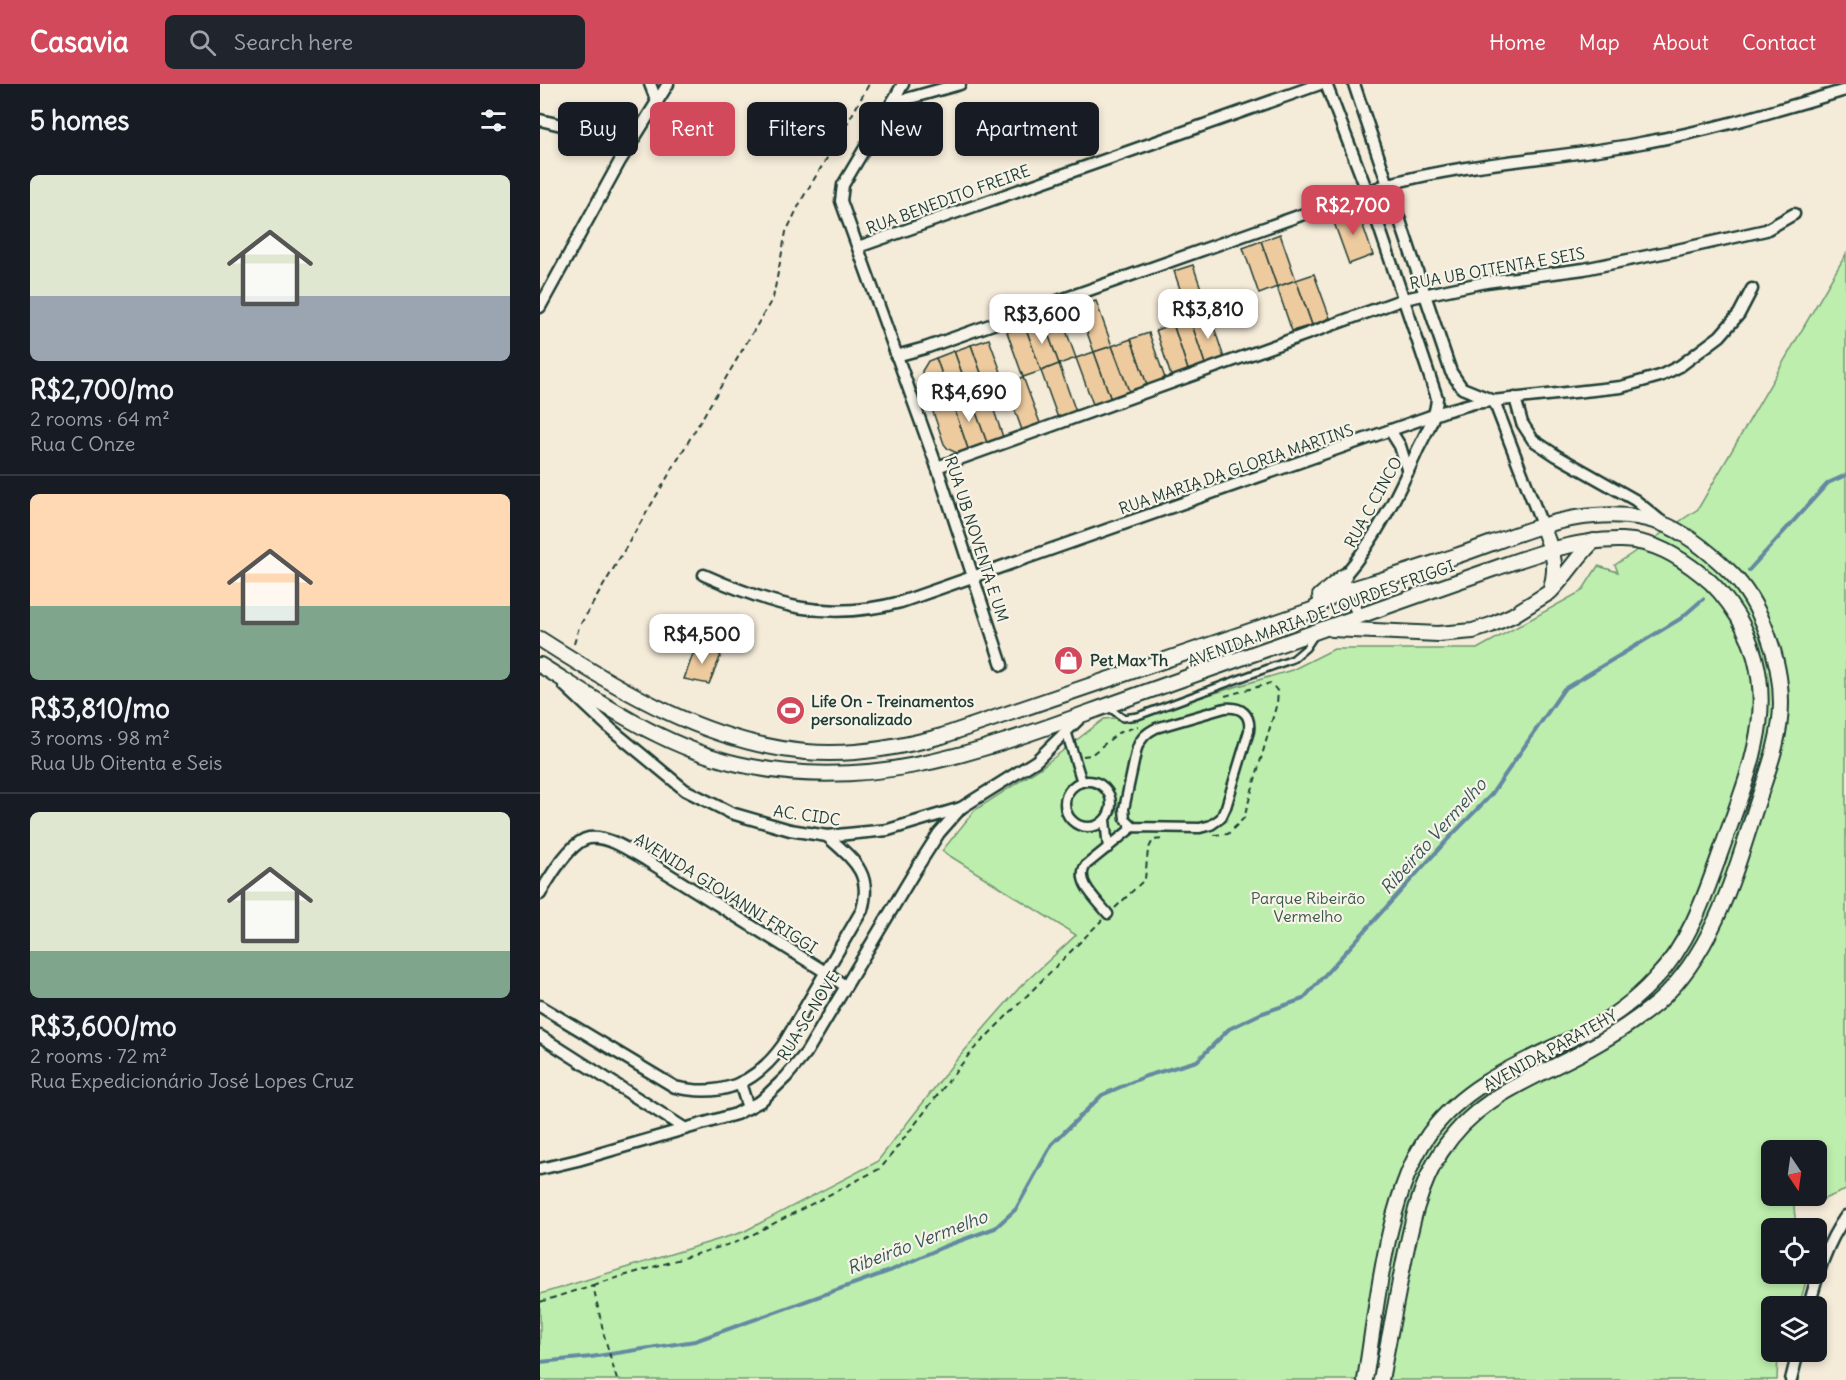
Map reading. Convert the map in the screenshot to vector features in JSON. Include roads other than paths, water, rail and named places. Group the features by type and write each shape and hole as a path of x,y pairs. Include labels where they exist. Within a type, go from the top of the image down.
{"street":[{"path":"650,84 657,102"},
{"path":"657,102 668,84"},
{"name":"RUA UB NOVENTA E UM","path":"893,102 903,84"},
{"path":"895,102 956,84"},
{"name":"RUA BENEDITO FREIRE","path":"858,247 1320,84"},
{"path":"1326,84 1367,191 1404,299"},
{"path":"1354,84 1426,294 1445,358 1457,384 1494,401 1542,525 1556,570 1550,592"},
{"path":"896,356 1389,184 1450,169 1568,155 1647,142 1714,127 1846,90"},
{"path":"638,134 650,114"},
{"path":"540,120 558,124"},
{"path":"540,307 625,156"},
{"name":"RUA UB NOVENTA E UM","path":"860,156 843,185 842,201 975,577 1002,665"},
{"name":"RUA UB OITENTA E SEIS","path":"937,467 1404,299 1486,282 1606,265 1677,250 1766,230 1794,214"},
{"name":"RUA MARIA DA GLORIA MARTINS","path":"705,575 761,598 808,610 863,609 886,606 975,577 1434,415 1494,401 1621,387 1660,376 1680,366 1720,336 1739,314 1752,289"},
{"name":"RUA C CINCO","path":"1335,595 1346,589 1344,576 1370,543 1408,472 1434,415 1436,390 1404,299"},
{"path":"1515,398 1522,423 1533,440 1635,500 1663,523"},
{"path":"1390,430 1400,446 1408,472"},
{"name":"AVENIDA MARIA DE LOURDES FRIGGI","path":"540,639 666,712 735,738 776,748 808,752 855,752 894,747 942,736 1312,610 1335,595 1481,548 1542,525 1612,514 1640,516 1663,523"},
{"name":"AVENIDA PARATEHY","path":"1381,1380 1410,1231 1423,1186 1441,1152 1459,1129 1486,1103 1511,1087 1580,1053 1627,1026 1660,1000 1690,967 1726,898 1777,744 1781,702 1777,664 1761,617 1740,581 1715,557 1691,539 1663,523"},
{"path":"1322,631 1438,634 1473,631 1513,615 1550,592 1564,579 1585,549 1594,541"},
{"name":"AVENIDA MARIA DE LOURDES FRIGGI","path":"543,667 632,722 693,750 734,763 811,774 861,774 926,764 1081,716 1551,549 1577,542 1643,542"},
{"name":"AVENIDA PARATEHY","path":"1365,1380 1384,1264 1401,1188 1416,1155 1429,1134 1452,1106 1481,1084 1580,1034 1615,1013 1658,977 1690,929 1707,890 1746,780 1760,730 1762,706 1757,664 1748,636 1732,608 1712,582 1689,564 1643,542"},
{"path":"1312,610 1320,596 1344,576"},
{"path":"1335,595 1353,604 1359,616"},
{"name":"AC. CIDC","path":"543,667 611,729 695,796 757,822 827,836 888,830 961,808 1036,761 1081,716"},
{"path":"1108,914 1082,877 1082,870 1133,827 1200,828 1211,825 1221,818 1249,732 1250,723 1241,710 1234,707 1225,708 1147,732 1137,748 1124,809 1125,819 1133,827"},
{"path":"1066,731 1082,782"},
{"path":"1105,820 1094,826 1081,826 1075,823 1067,813 1066,800 1076,785 1082,782 1101,785 1109,795 1111,808 1105,820 1108,848"},
{"name":"RUA SC NOVE","path":"540,1169 736,1114 761,1101 796,1067 939,833 961,808"},
{"path":"1111,808 1124,809"},
{"path":"540,1006 675,1087 692,1091 712,1091 729,1088 757,1073 777,1054 827,973 864,904 866,890 861,872 855,861 827,836"},
{"name":"AVENIDA GIOVANNI FRIGGI","path":"540,894 550,876 576,844 588,838 615,843 646,860 845,986"},
{"path":"540,1036 684,1128"},
{"path":"740,1083 748,1108"},
{"path":"1812,1296 1827,1248 1846,1216"},
{"path":"1791,1380 1796,1362"}],"lane":[{"path":"1107,706 1123,718 1138,716 1293,659 1322,631"}],"waterway":[{"name":"Ribeirão Vermelho","path":"1749,570 1828,483 1846,475"},
{"name":"Ribeirão Vermelho","path":"540,1362 591,1357 695,1341 892,1270 943,1247 995,1228 1016,1209 1052,1144 1102,1095 1146,1076 1197,1061 1229,1029 1260,1014 1303,999 1448,839 1491,795 1564,689 1680,619 1703,599"}],"place":[{"name":"Pet Max Th","path":"1069,660"},
{"name":"Life On - Treinamentos personalizado","path":"790,710"}],"park label":[{"name":"Parque Ribeirão Vermelho","path":"1308,907"}]}
